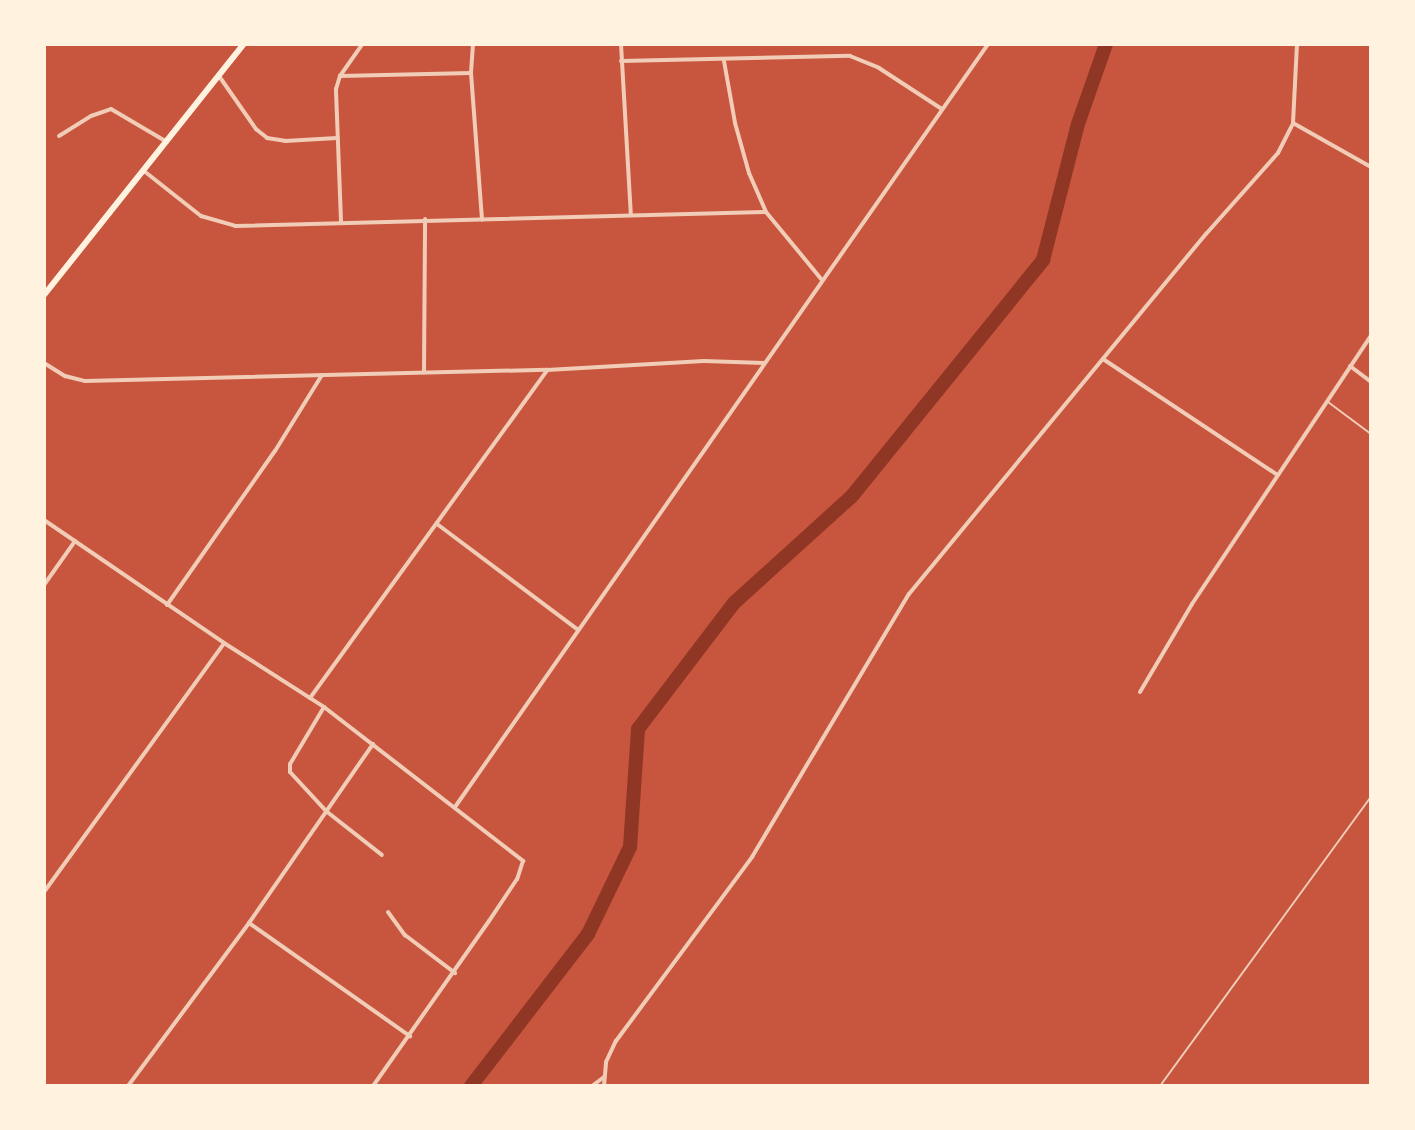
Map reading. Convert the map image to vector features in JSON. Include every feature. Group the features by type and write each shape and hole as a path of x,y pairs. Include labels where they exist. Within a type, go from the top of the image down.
{"main road":[{"path":"44,295 244,44"}],"street":[{"path":"341,221 336,89 340,76 362,44"},
{"path":"473,44 471,73 482,220"},
{"path":"621,44 631,215"},
{"path":"455,807 988,44"},
{"path":"604,1086 616,1041 752,857 909,594 1206,234 1278,153 1293,123 1297,44"},
{"path":"621,61 850,56 879,68 942,109"},
{"path":"724,61 738,136 749,173 766,212 822,280"},
{"path":"340,76 471,73"},
{"path":"219,76 256,129 267,138 285,141 337,138"},
{"path":"59,136 91,116 111,109 167,142"},
{"path":"1293,123 1371,167"},
{"path":"142,170 211,220 257,227 341,221 766,212"},
{"path":"424,372 425,219"},
{"path":"1140,692 1167,644 1276,474 1371,336"},
{"path":"1103,359 1276,474"},
{"path":"44,363 65,376 85,381 547,370 704,361 765,363"},
{"path":"1350,366 1371,382"},
{"path":"310,698 547,370"},
{"path":"167,605 275,451 322,375"},
{"path":"44,520 324,707 520,857 524,866 455,973 373,1086"},
{"path":"437,524 578,630"},
{"path":"44,585 75,541"},
{"path":"44,892 224,643"},
{"path":"324,707 290,768 296,783 382,855"},
{"path":"128,1086 249,923 373,744"},
{"path":"388,912 405,935 455,973"},
{"path":"249,923 410,1036"},
{"path":"592,1086 604,1077"}],"lane":[{"path":"1327,401 1371,434"},
{"path":"1160,1086 1371,797"}],"waterway":[{"path":"471,1086 588,934 630,847 638,729 734,603 852,496 1043,260 1078,124 1106,44"}]}
